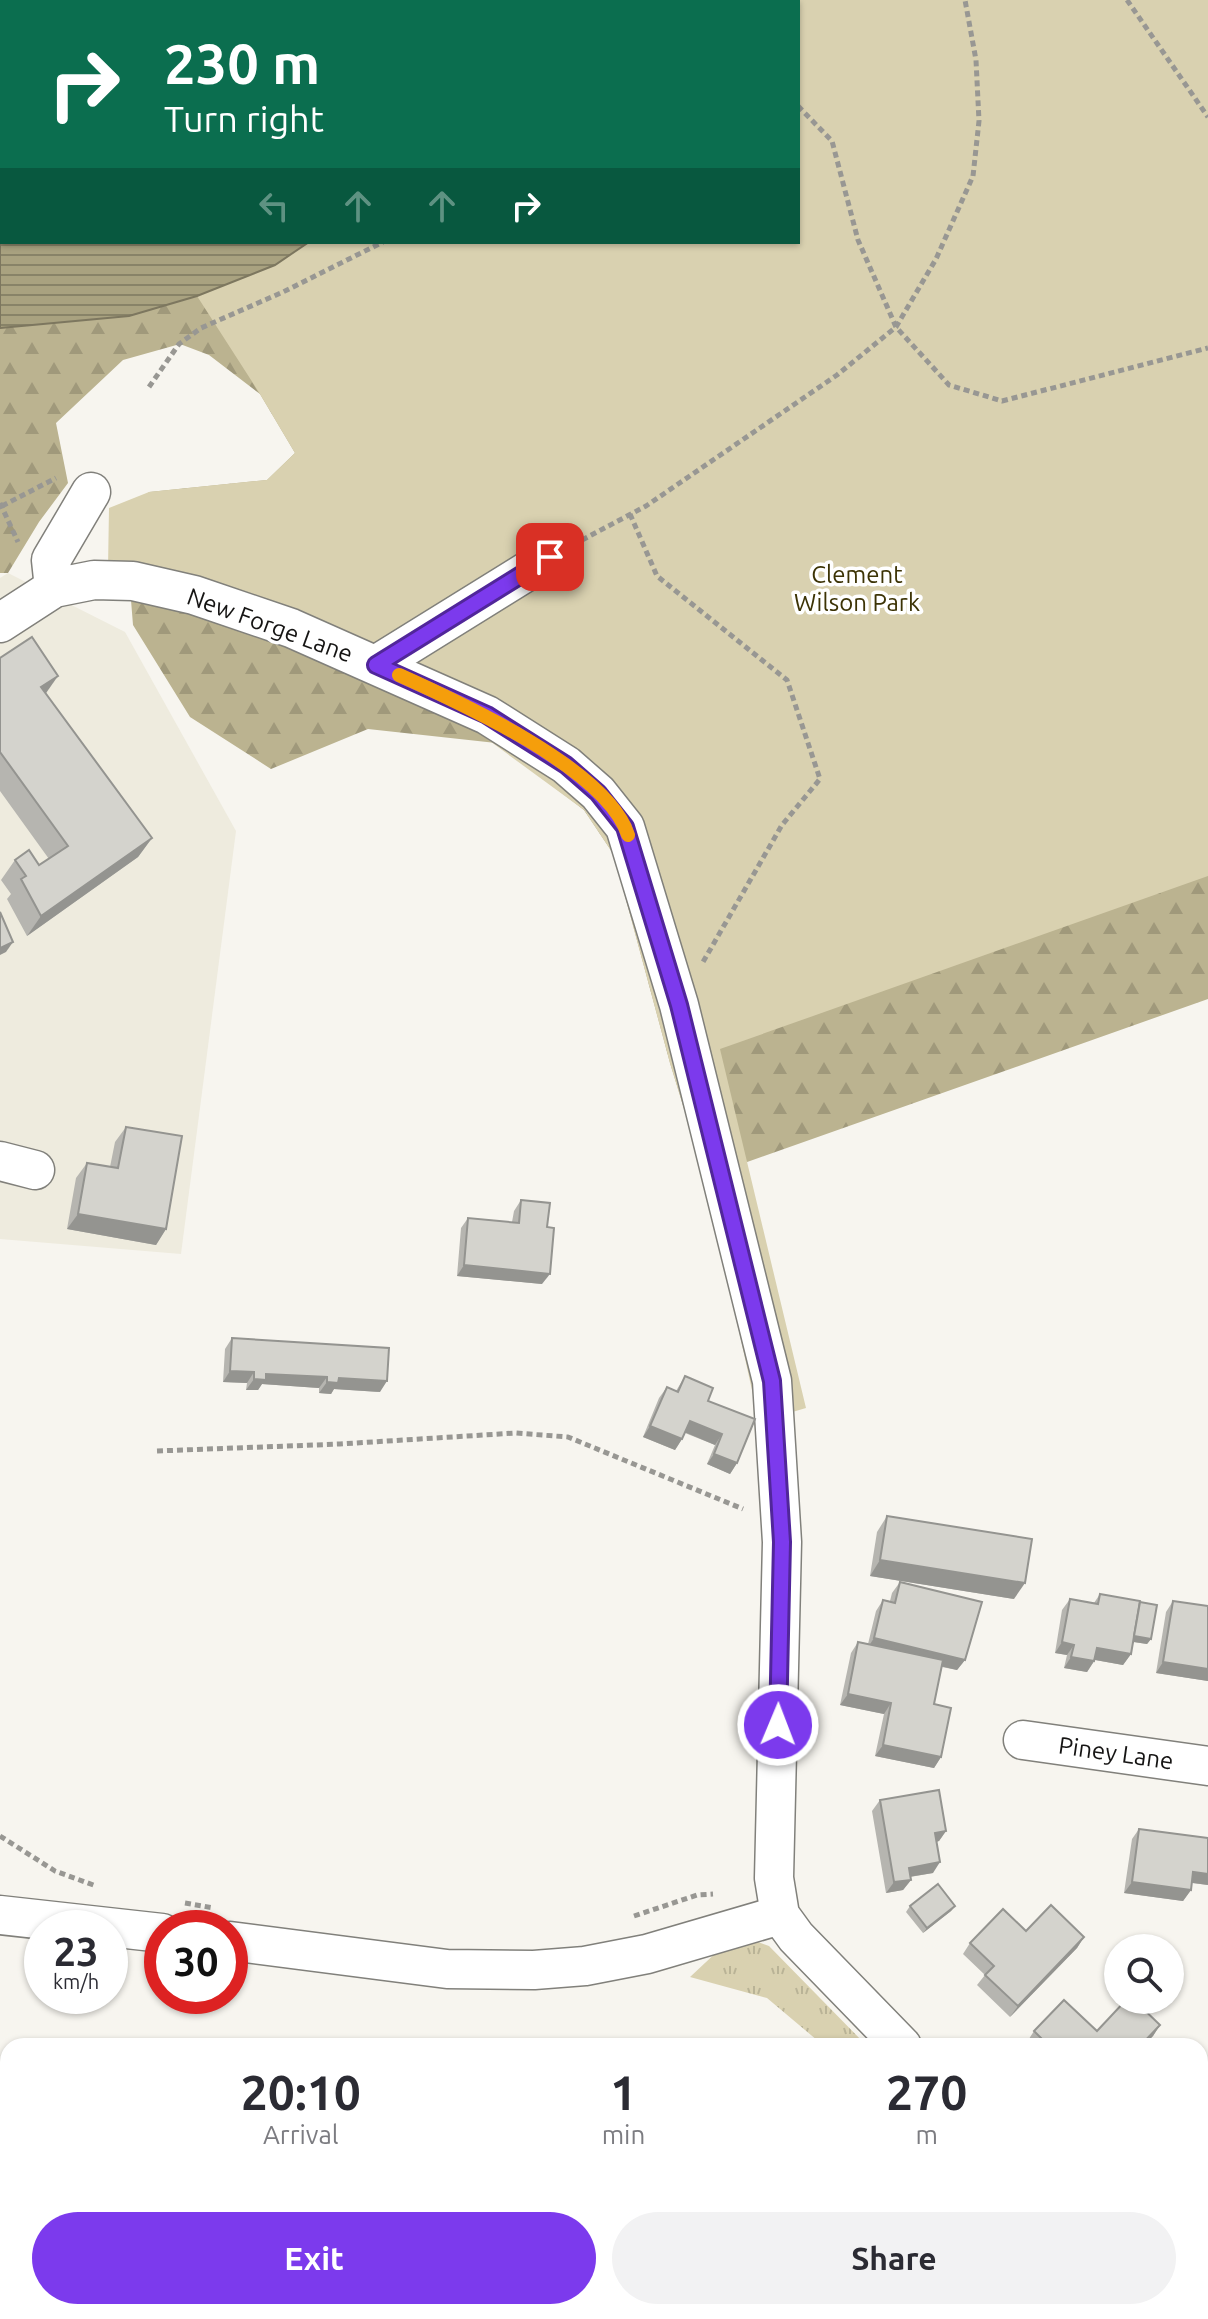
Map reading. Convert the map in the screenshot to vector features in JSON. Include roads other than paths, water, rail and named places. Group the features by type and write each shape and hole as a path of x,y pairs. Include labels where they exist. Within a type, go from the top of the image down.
{"street":[{"path":"54,588 51,560 77,483"},
{"path":"376,665 550,557"},
{"name":"New Forge Lane","path":"11,616 54,588 94,580 133,581 194,595 291,628 487,715 566,765 598,793 625,827 679,1005 772,1381 781,1525 774,1878 765,1919"},
{"name":"Piney Lane","path":"1023,1740 1208,1766"},
{"path":"0,1915 144,1918"},
{"path":"248,1929 447,1969 534,1970 585,1966 647,1954 765,1919 796,1937 894,2038"}],"park label":[{"name":"Clement Wilson Park","path":"857,588"}]}
